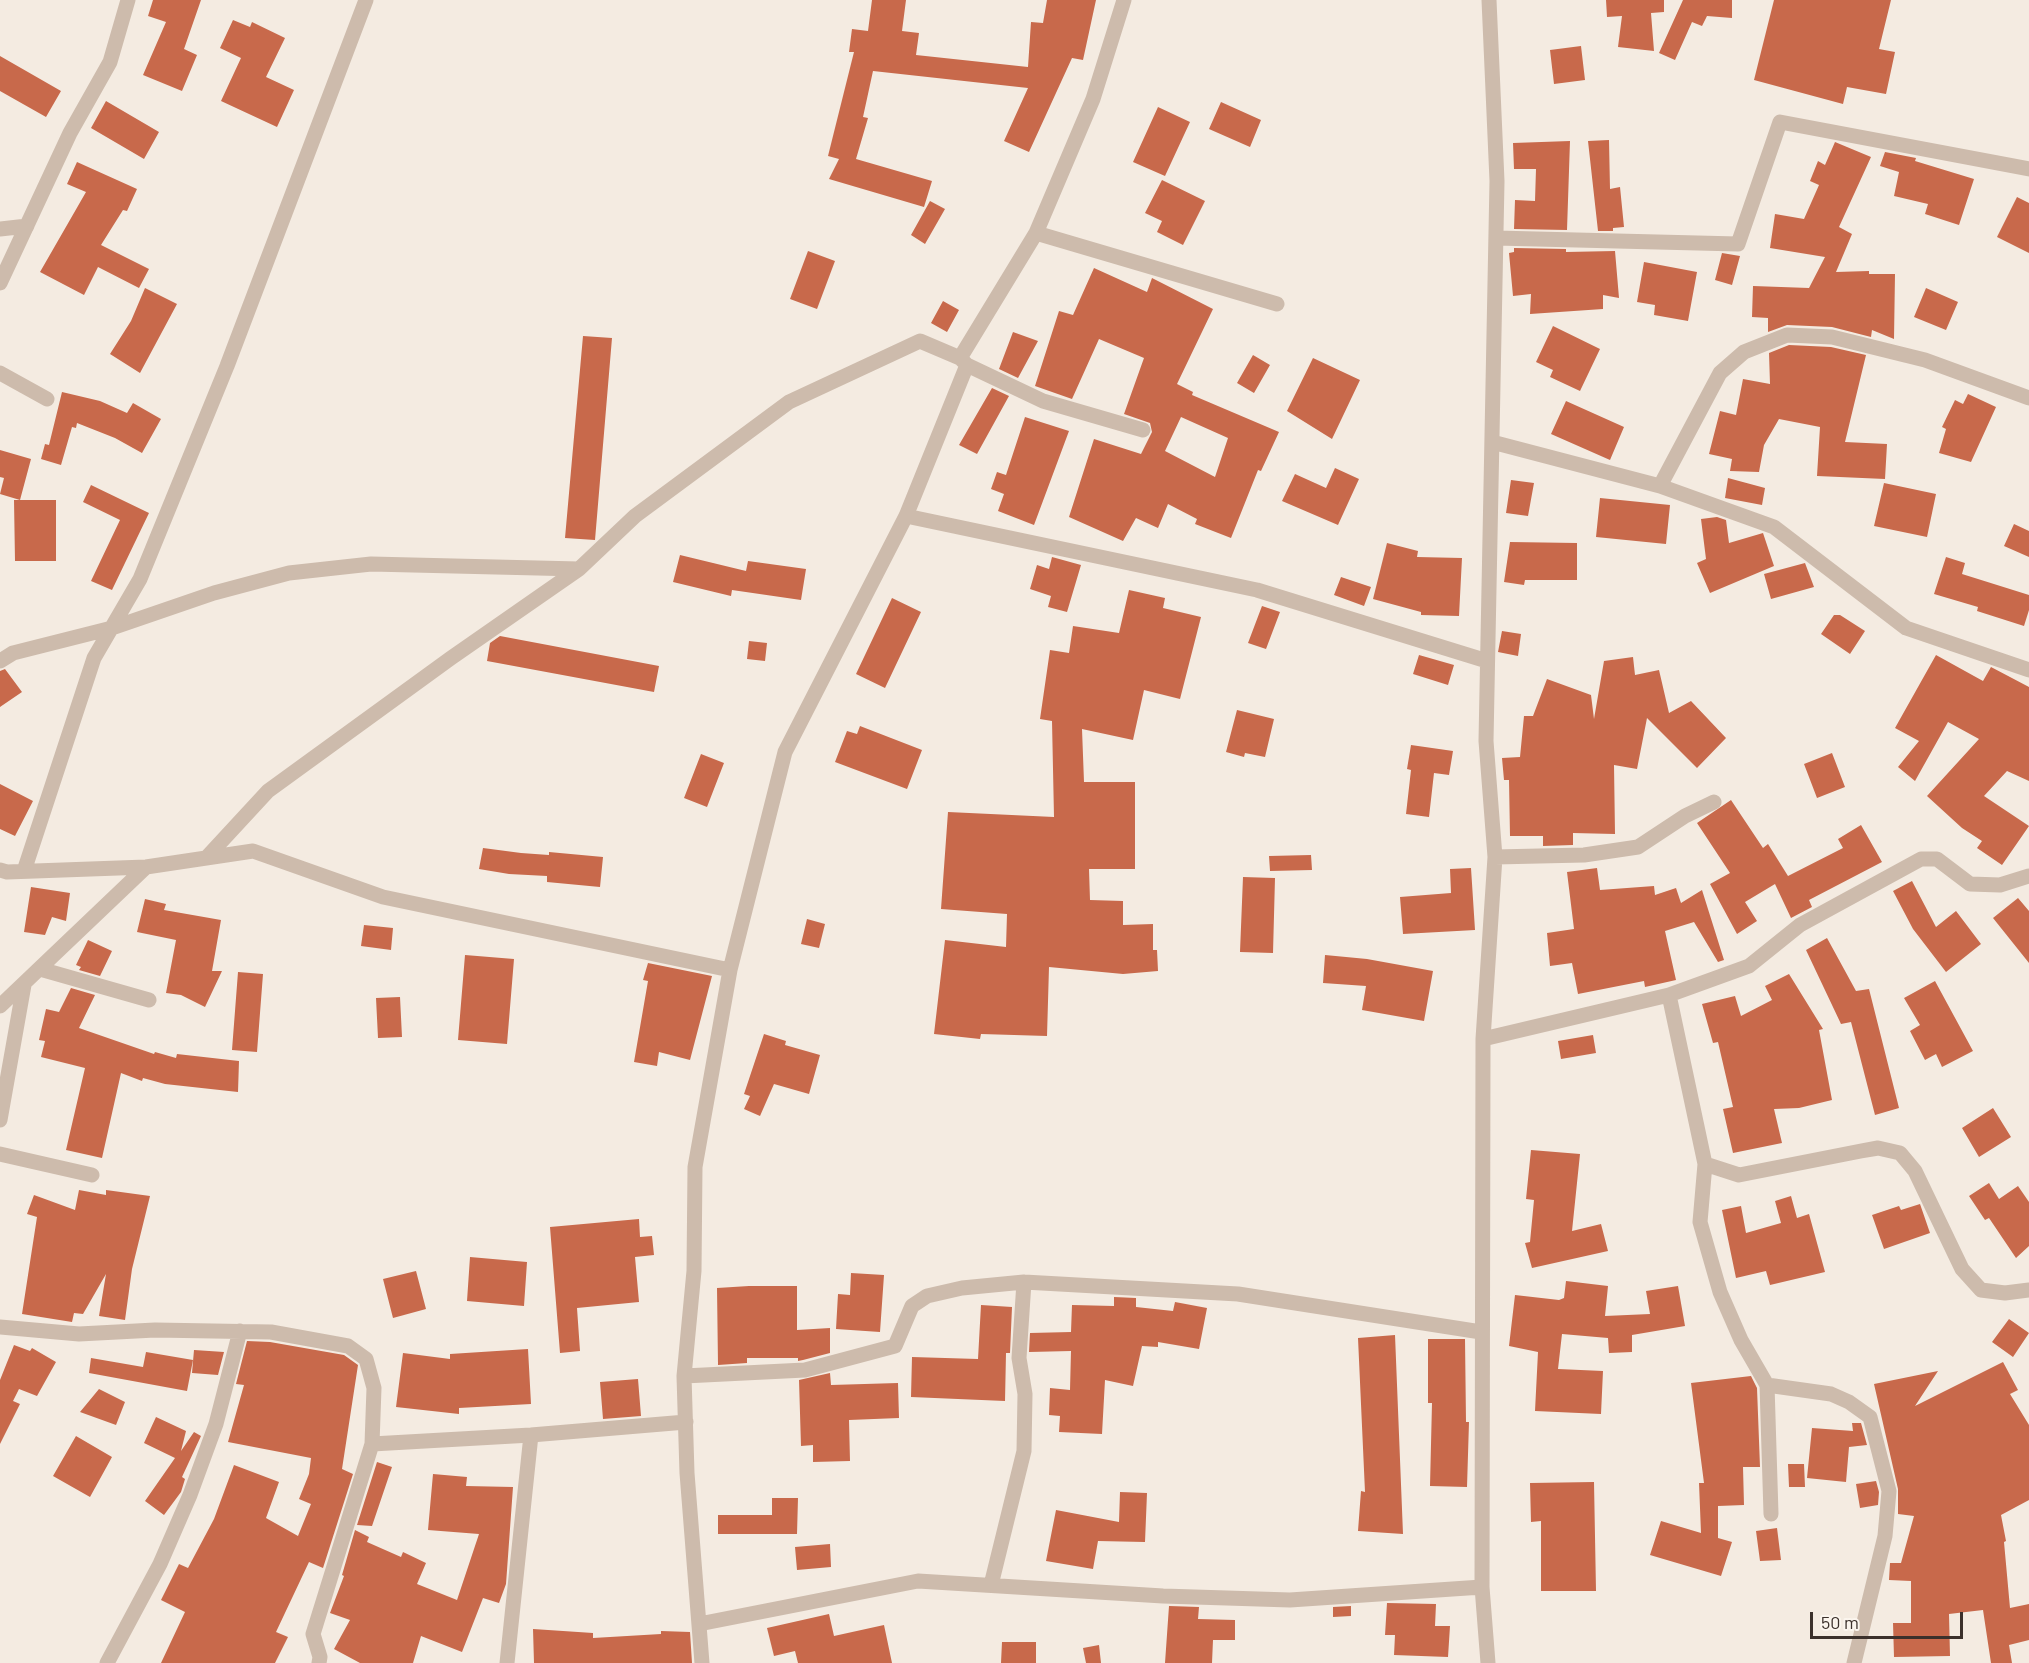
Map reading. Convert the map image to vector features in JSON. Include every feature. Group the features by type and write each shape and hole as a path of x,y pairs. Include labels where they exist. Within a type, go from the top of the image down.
{"street":[{"path":"0,283 70,134 110,62 128,0"},
{"path":"24,871 94,658 140,579 227,366 366,0"},
{"path":"702,1663 687,1473 684,1376 694,1271 695,1167 730,970 785,752 906,516 964,361 1036,233 1093,99 1124,0"},
{"path":"1488,1663 1482,1587 1481,1332 1483,1040 1495,857 1486,741 1497,181 1490,0"},
{"path":"1496,238 1738,244 1780,122 2029,169"},
{"path":"0,229 27,225"},
{"path":"1036,233 1277,304"},
{"path":"1660,486 1720,374 1744,352 1787,335 1832,337 1925,360 2029,398"},
{"path":"207,857 268,791 579,569 635,516 789,402 920,341 1042,401 1143,430"},
{"path":"0,373 47,399"},
{"path":"1492,442 1660,486 1774,527 1906,628 2029,670"},
{"path":"906,516 1257,590 1487,661"},
{"path":"0,661 13,653 112,628 214,593 289,573 371,564 579,569"},
{"path":"1495,857 1584,855 1638,847 1685,816 1714,802"},
{"path":"0,870 146,867 254,850 383,897 730,970"},
{"path":"1483,1040 1669,995 1749,966 1800,925 1921,859 1937,858 1970,884 2000,885 2029,876"},
{"path":"0,1006 146,867"},
{"path":"40,969 149,1000"},
{"path":"0,1120 24,985"},
{"path":"1669,995 1705,1164 1700,1222 1720,1292 1741,1340 1767,1385 1771,1514"},
{"path":"1705,1164 1739,1174 1861,1150 1878,1149 1900,1153 1915,1171 1962,1269 1981,1290 2005,1293 2029,1290"},
{"path":"0,1154 92,1175"},
{"path":"684,1376 805,1370 895,1346 912,1306 927,1296 962,1288 1024,1282 1238,1293 1481,1332"},
{"path":"991,1585 1024,1451 1025,1394 1019,1358 1024,1282"},
{"path":"0,1327 79,1334 154,1330 271,1332 348,1346 366,1359 374,1388 372,1444 313,1634 320,1657 319,1663"},
{"path":"107,1663 160,1564 190,1495 216,1424 240,1331"},
{"path":"1767,1385 1831,1394 1849,1402 1870,1417 1888,1491 1888,1502 1885,1536 1854,1663"},
{"path":"372,1444 531,1435 686,1422"},
{"path":"507,1663 531,1435"},
{"path":"699,1624 918,1581 1290,1600 1482,1587"}],"building":[{"path":"153,0 201,0 184,49 197,55 182,91 143,75 166,22 148,16"},
{"path":"872,0 906,0 902,31 919,33 916,55 1028,67 1031,22 1043,23 1047,0 1096,0 1083,60 1072,58 1029,152 1004,141 1028,88 873,71 863,117 868,118 856,159 932,181 924,207 829,179 839,159 828,156 854,52 849,52 852,29 868,31"},
{"path":"1606,0 1664,0 1664,12 1651,13 1654,51 1618,47 1622,16 1607,17"},
{"path":"1683,0 1732,0 1732,18 1707,16 1702,26 1692,22 1675,60 1659,53"},
{"path":"1774,0 1891,0 1879,49 1895,52 1886,94 1847,87 1843,104 1754,80"},
{"path":"233,20 250,27 252,22 285,38 266,77 294,90 277,127 221,101 241,58 220,48"},
{"path":"1581,46 1585,80 1554,84 1550,50"},
{"path":"0,56 61,91 46,117 0,91"},
{"path":"106,101 159,132 144,159 91,128"},
{"path":"1221,102 1261,120 1250,147 1209,129"},
{"path":"1158,107 1190,122 1165,176 1133,162"},
{"path":"1609,140 1610,189 1620,187 1624,227 1613,228 1613,231 1598,231 1588,141"},
{"path":"1570,141 1567,230 1514,229 1515,200 1535,201 1536,169 1514,169 1513,143"},
{"path":"1835,142 1871,157 1839,227 1852,234 1836,272 1869,271 1869,274 1895,274 1894,339 1872,330 1871,337 1832,327 1787,325 1768,332 1768,318 1752,317 1753,286 1809,288 1825,257 1770,248 1775,214 1804,219 1819,185 1810,181 1818,161 1825,165"},
{"path":"1885,152 1916,158 1915,161 1974,179 1959,225 1925,214 1928,204 1894,196 1899,172 1880,166"},
{"path":"77,162 137,189 127,211 123,210 101,245 149,269 139,288 98,267 84,295 40,272 86,192 67,184"},
{"path":"1162,180 1205,201 1183,245 1157,232 1162,221 1145,213"},
{"path":"2017,197 2029,203 2029,253 1997,237"},
{"path":"930,201 945,209 925,244 911,235"},
{"path":"1514,248 1566,249 1566,252 1615,251 1619,298 1603,295 1603,309 1530,314 1531,294 1513,296 1509,253 1514,252"},
{"path":"808,251 835,261 817,309 790,299"},
{"path":"1722,253 1740,256 1732,285 1715,280"},
{"path":"1644,262 1697,272 1688,321 1654,315 1655,305 1637,302"},
{"path":"1094,268 1147,292 1152,278 1213,309 1177,384 1193,392 1192,395 1279,432 1261,471 1258,470 1231,538 1195,524 1197,519 1168,504 1158,528 1136,518 1123,541 1069,517 1094,439 1141,454 1152,432 1150,423 1124,414 1144,358 1099,339 1072,399 1035,386 1059,311 1073,315","holes":["1181,417 1228,438 1215,477 1165,451"]},
{"path":"145,288 177,304 140,373 110,354 131,321"},
{"path":"1926,288 1958,302 1946,330 1914,317"},
{"path":"943,301 959,310 947,332 931,323"},
{"path":"1553,326 1600,349 1580,391 1550,377 1553,370 1536,362"},
{"path":"1013,332 1038,341 1018,378 999,369"},
{"path":"583,336 612,338 595,540 565,538"},
{"path":"1789,345 1831,347 1866,355 1845,442 1887,444 1885,479 1817,476 1820,427 1779,419 1764,445 1759,472 1730,471 1732,459 1709,454 1720,411 1736,415 1743,379 1770,384 1769,353"},
{"path":"1253,355 1270,365 1254,393 1237,383"},
{"path":"1313,358 1360,380 1332,439 1287,411"},
{"path":"992,388 1009,396 977,454 959,445"},
{"path":"62,392 100,401 127,413 133,403 161,419 142,453 115,438 77,423 76,428 72,427 61,465 41,459 45,444 49,445"},
{"path":"1968,394 1996,407 1971,462 1939,453 1946,429 1942,427 1955,400 1963,404"},
{"path":"1566,401 1624,427 1610,460 1551,434"},
{"path":"1025,417 1069,431 1034,525 998,511 1004,494 991,489 997,472 1006,475"},
{"path":"0,450 31,459 20,500 0,494 4,478 0,477"},
{"path":"1335,468 1359,479 1338,525 1282,501 1295,474 1326,488"},
{"path":"1728,478 1765,488 1762,505 1725,498"},
{"path":"1511,480 1534,483 1528,516 1506,513"},
{"path":"1884,483 1936,494 1927,537 1874,526"},
{"path":"91,485 149,513 112,590 91,581 120,520 83,502"},
{"path":"1600,498 1670,505 1666,544 1596,537"},
{"path":"14,500 56,500 56,561 15,561"},
{"path":"1717,517 1726,520 1729,543 1763,533 1774,566 1710,593 1697,563 1706,559 1701,519"},
{"path":"2014,524 2029,531 2029,557 2004,546"},
{"path":"1510,542 1577,543 1577,580 1525,580 1524,585 1504,582"},
{"path":"1387,543 1418,551 1417,557 1462,558 1459,616 1421,615 1421,612 1373,599"},
{"path":"680,555 746,571 748,561 806,569 801,600 732,590 731,596 673,582"},
{"path":"1052,557 1081,565 1067,612 1048,607 1051,596 1030,589 1037,565 1049,569"},
{"path":"1946,557 1965,563 1962,574 2029,595 2029,610 2024,626 1977,611 1978,607 1934,594"},
{"path":"1805,563 1814,587 1771,599 1764,574"},
{"path":"1341,577 1371,587 1364,606 1334,595"},
{"path":"1129,590 1165,598 1163,608 1201,617 1180,699 1144,690 1133,740 1082,729 1084,782 1135,782 1135,869 1089,869 1090,900 1123,901 1123,925 1153,924 1153,950 1157,950 1158,971 1123,974 1049,967 1047,1036 981,1034 980,1039 934,1034 945,940 1006,947 1007,914 941,909 948,812 1054,817 1052,721 1040,719 1050,650 1069,653 1073,626 1119,633"},
{"path":"892,598 921,612 885,688 856,674"},
{"path":"1262,606 1280,612 1266,649 1248,643"},
{"path":"1834,615 1840,615 1865,631 1850,654 1821,634"},
{"path":"1502,631 1521,634 1518,656 1498,652"},
{"path":"500,636 659,666 654,692 487,661 490,643"},
{"path":"749,641 767,643 765,661 747,659"},
{"path":"1419,655 1454,665 1448,685 1413,674"},
{"path":"1936,655 1983,681 1991,667 2029,687 2029,781 2007,771 1984,796 2029,826 2002,865 1977,848 1982,841 1962,828 1927,796 1979,739 1948,722 1915,781 1898,767 1919,741 1895,728"},
{"path":"1633,657 1635,675 1659,670 1669,713 1691,701 1726,738 1697,768 1647,718 1637,769 1614,765 1615,834 1573,833 1573,845 1543,846 1543,836 1510,836 1509,780 1504,780 1502,758 1520,757 1524,716 1533,716 1547,679 1591,695 1594,719 1604,661"},
{"path":"5,669 22,692 0,707 0,671"},
{"path":"1237,710 1274,719 1265,757 1245,753 1244,757 1226,752"},
{"path":"860,726 922,750 907,789 835,762 847,731 857,734"},
{"path":"1411,745 1453,751 1449,775 1434,773 1429,817 1406,814 1411,770 1407,769"},
{"path":"1832,753 1845,787 1817,798 1804,764"},
{"path":"701,754 724,763 707,807 684,798"},
{"path":"0,784 33,801 15,836 0,829"},
{"path":"1731,800 1763,848 1768,844 1788,876 1843,848 1838,839 1861,825 1882,862 1809,900 1812,907 1791,918 1775,884 1745,902 1757,921 1737,934 1710,884 1730,873 1697,823"},
{"path":"483,848 521,853 549,855 549,852 603,857 600,887 547,882 547,876 509,874 479,869"},
{"path":"1311,855 1312,870 1270,871 1269,856"},
{"path":"1471,868 1475,930 1403,934 1400,897 1451,893 1450,869"},
{"path":"1597,868 1600,890 1654,886 1655,895 1676,888 1681,903 1702,890 1724,960 1718,962 1694,922 1665,931 1676,980 1645,987 1644,981 1578,994 1572,963 1550,966 1547,933 1574,929 1567,872"},
{"path":"1243,877 1275,878 1273,953 1240,952"},
{"path":"1912,881 1936,927 1956,911 1981,944 1946,972 1913,929 1893,891"},
{"path":"31,887 70,893 66,921 52,917 45,935 24,932"},
{"path":"2018,898 2029,911 2029,963 1993,918"},
{"path":"145,899 166,904 164,910 221,920 212,971 222,971 205,1007 181,995 166,993 176,940 137,932"},
{"path":"807,919 825,924 819,948 801,944"},
{"path":"364,925 393,928 391,950 361,946"},
{"path":"1827,938 1856,991 1869,989 1899,1108 1875,1115 1851,1022 1841,1024 1806,950"},
{"path":"88,940 112,951 100,976 79,970 81,967 76,965"},
{"path":"465,955 514,959 507,1044 458,1040"},
{"path":"1325,955 1367,959 1433,971 1424,1021 1362,1010 1366,986 1323,983"},
{"path":"648,963 712,976 690,1060 659,1052 657,1066 634,1062 648,981 643,980"},
{"path":"238,972 263,974 257,1052 232,1050"},
{"path":"1789,974 1823,1029 1819,1030 1832,1100 1799,1108 1774,1109 1782,1143 1733,1153 1723,1109 1733,1107 1718,1042 1713,1043 1702,1004 1735,996 1741,1016 1772,1000 1765,986"},
{"path":"1935,981 1973,1051 1942,1067 1936,1054 1925,1060 1910,1031 1920,1025 1904,998"},
{"path":"71,988 95,995 79,1028 154,1054 155,1052 176,1058 177,1054 239,1061 238,1092 165,1084 143,1078 142,1081 121,1073 102,1158 66,1150 85,1068 41,1057 45,1041 39,1040 46,1009 59,1012"},
{"path":"400,997 402,1037 378,1038 376,998"},
{"path":"764,1034 786,1041 785,1045 820,1055 809,1094 774,1084 760,1116 744,1109 750,1096 744,1094"},
{"path":"1593,1035 1596,1053 1561,1059 1558,1041"},
{"path":"1993,1108 2011,1137 1979,1157 1962,1128"},
{"path":"1531,1150 1580,1154 1572,1231 1601,1224 1608,1251 1532,1268 1525,1243 1530,1242 1534,1200 1526,1199"},
{"path":"1989,1183 1999,1199 2018,1186 2029,1202 2029,1246 2016,1258 1989,1218 1985,1220 1969,1196"},
{"path":"79,1190 106,1195 106,1190 150,1196 132,1269 125,1320 99,1316 106,1274 83,1314 74,1313 72,1322 22,1314 37,1217 27,1214 34,1195 75,1210"},
{"path":"1791,1196 1797,1218 1809,1214 1825,1272 1770,1285 1766,1271 1736,1278 1722,1210 1741,1206 1746,1233 1781,1223 1775,1201"},
{"path":"1920,1204 1930,1233 1884,1249 1872,1215 1899,1206 1901,1210"},
{"path":"639,1219 640,1237 652,1236 654,1255 635,1257 639,1302 577,1308 580,1351 560,1353 550,1227"},
{"path":"470,1257 527,1262 524,1306 467,1301"},
{"path":"416,1271 426,1309 393,1318 383,1279"},
{"path":"851,1273 884,1275 880,1332 836,1329 838,1294 850,1295"},
{"path":"1566,1281 1608,1286 1605,1316 1650,1314 1646,1291 1678,1286 1685,1326 1632,1335 1632,1352 1609,1353 1608,1338 1562,1334 1558,1369 1603,1371 1601,1414 1535,1411 1538,1352 1509,1346 1515,1295 1559,1300 1564,1298"},
{"path":"797,1286 797,1330 830,1328 830,1353 798,1361 798,1358 747,1358 747,1363 718,1365 717,1288"},
{"path":"1114,1297 1136,1298 1136,1307 1173,1311 1175,1302 1207,1308 1199,1349 1158,1342 1158,1347 1142,1346 1133,1386 1105,1380 1102,1434 1059,1432 1060,1416 1049,1415 1050,1388 1070,1390 1071,1351 1029,1352 1030,1333 1071,1332 1072,1305 1114,1306"},
{"path":"981,1305 1012,1307 1010,1353 1006,1353 1005,1401 911,1397 912,1357 978,1359"},
{"path":"2009,1319 2029,1333 2013,1357 1992,1342"},
{"path":"1395,1335 1403,1534 1358,1531 1361,1491 1365,1492 1358,1338"},
{"path":"1428,1339 1465,1339 1466,1422 1469,1422 1467,1487 1430,1486 1432,1403 1428,1403"},
{"path":"247,1341 270,1342 344,1355 358,1365 342,1469 353,1474 323,1568 309,1562 276,1632 288,1637 275,1663 161,1663 185,1612 161,1600 179,1564 188,1568 214,1519 234,1465 279,1482 266,1518 298,1536 311,1504 299,1499 309,1474 311,1458 228,1442 244,1385 236,1384"},
{"path":"14,1345 30,1351 32,1348 56,1362 37,1396 19,1389 13,1401 20,1404 0,1444 0,1380"},
{"path":"528,1349 531,1404 459,1408 459,1414 396,1407 403,1353 450,1359 450,1354"},
{"path":"194,1350 224,1352 218,1375 192,1373"},
{"path":"146,1352 193,1360 187,1391 89,1373 91,1358 143,1367"},
{"path":"2003,1362 2018,1390 2010,1394 2029,1425 2029,1500 2001,1515 2006,1541 2004,1542 2010,1608 2029,1604 2029,1640 2009,1645 2012,1663 1991,1663 1983,1610 1949,1614 1950,1656 1894,1657 1893,1623 1911,1623 1911,1581 1889,1580 1890,1563 1901,1563 1914,1516 1898,1514 1898,1489 1874,1384 1938,1371 1915,1406"},
{"path":"830,1373 831,1385 898,1383 899,1418 849,1420 850,1461 813,1462 813,1445 801,1446 799,1380"},
{"path":"1751,1376 1757,1388 1760,1467 1743,1467 1744,1505 1718,1506 1718,1538 1732,1542 1721,1576 1650,1555 1661,1521 1701,1533 1699,1483 1704,1483 1691,1383"},
{"path":"638,1379 641,1416 603,1419 600,1382"},
{"path":"99,1389 125,1402 116,1425 80,1412"},
{"path":"156,1417 186,1431 181,1451 194,1432 201,1436 182,1477 185,1479 181,1492 164,1515 145,1501 175,1458 144,1443"},
{"path":"1852,1423 1861,1423 1867,1445 1849,1447 1846,1482 1807,1478 1812,1428 1853,1431"},
{"path":"76,1436 112,1457 90,1497 53,1476"},
{"path":"377,1462 392,1467 372,1526 357,1525"},
{"path":"1788,1464 1804,1464 1805,1487 1789,1487"},
{"path":"433,1474 467,1477 466,1486 513,1487 506,1584 499,1603 483,1598 462,1652 421,1636 413,1663 360,1663 334,1649 350,1620 330,1613 344,1576 342,1575 355,1530 369,1537 367,1542 401,1557 403,1552 426,1563 417,1584 457,1600 479,1534 428,1530"},
{"path":"1876,1481 1879,1492 1878,1505 1860,1508 1856,1484"},
{"path":"1594,1482 1596,1591 1541,1591 1541,1521 1531,1522 1530,1483"},
{"path":"1120,1492 1147,1493 1145,1542 1098,1541 1093,1569 1046,1561 1056,1510 1119,1522"},
{"path":"772,1498 798,1498 797,1534 718,1534 718,1515 772,1515"},
{"path":"1777,1528 1781,1560 1760,1561 1756,1531"},
{"path":"830,1544 831,1567 797,1570 795,1547"},
{"path":"1387,1603 1436,1604 1435,1626 1450,1626 1448,1657 1394,1655 1395,1635 1385,1635"},
{"path":"1169,1606 1199,1607 1198,1619 1235,1620 1235,1640 1213,1640 1212,1663 1165,1663"},
{"path":"1351,1606 1351,1616 1333,1617 1333,1607"},
{"path":"829,1614 834,1636 884,1625 892,1663 798,1663 795,1651 774,1656 767,1628"},
{"path":"533,1629 593,1633 593,1638 661,1634 661,1631 690,1632 692,1663 534,1663"},
{"path":"1002,1642 1036,1642 1036,1663 1001,1663"},
{"path":"1099,1645 1101,1663 1086,1663 1083,1648"}]}
